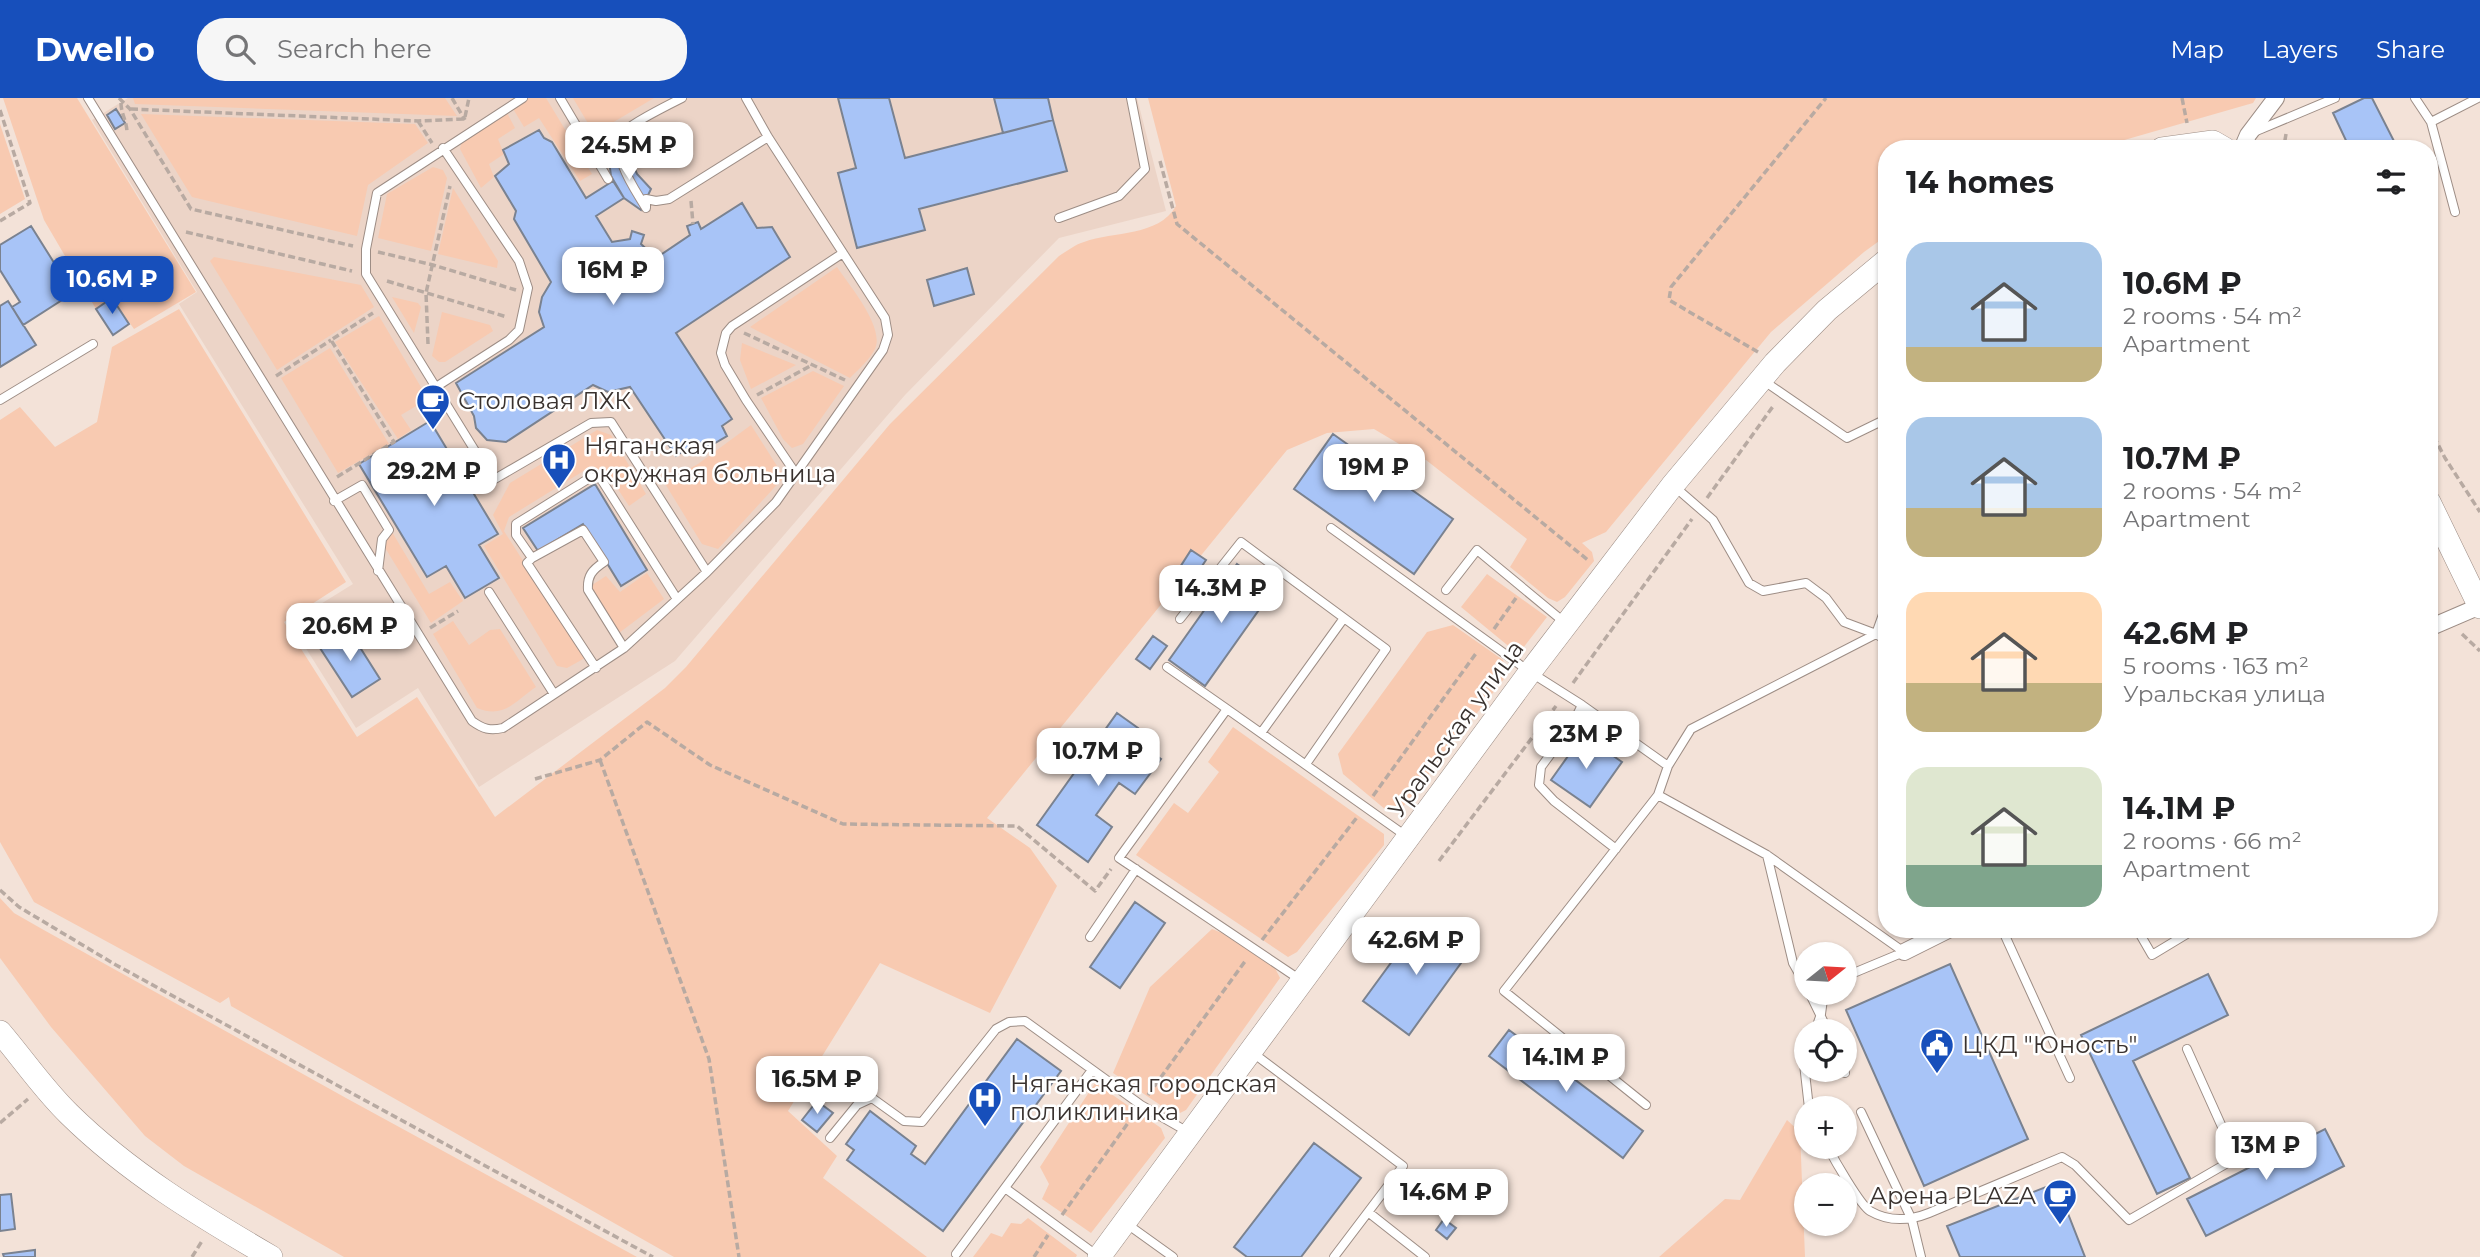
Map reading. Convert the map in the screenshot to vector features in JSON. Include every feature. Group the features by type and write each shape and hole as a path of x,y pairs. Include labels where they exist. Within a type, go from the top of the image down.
{"street":[{"path":"2246,140 2276,98"},
{"name":"Уральская улица","path":"1099,1257 1530,672 1673,486 1768,371 1827,310 1878,268"},
{"path":"2438,520 2480,606 2438,624"},
{"path":"1904,952 1932,938"},
{"path":"0,1032 67,1112 131,1170 199,1215 271,1257"}],"lane":[{"path":"88,98 472,721 481,728 492,731 503,728 624,648 708,572 776,502 883,350 888,335 885,318 768,137 746,98"},
{"path":"523,98 377,193 366,249 366,274 493,480 591,423 611,422 708,572"},
{"path":"559,98 608,179"},
{"path":"682,98 625,130 621,140 621,160 646,208 646,199 669,199 768,137"},
{"path":"1059,218 1119,196 1145,169 1131,98"},
{"path":"2248,140 2291,115 2335,98"},
{"path":"2415,98 2431,122 2436,140"},
{"path":"2431,122 2478,98"},
{"path":"2438,148 2455,212"},
{"path":"436,387 509,340 519,330 526,293 526,277 519,261 440,150"},
{"path":"796,474 746,401 721,353 726,333 743,319 843,253"},
{"path":"0,400 93,344"},
{"path":"1768,371 1782,393 1847,438 1878,423"},
{"path":"532,558 516,535 516,524 591,477 601,479 677,599"},
{"path":"334,501 362,485 389,530 382,539 378,571"},
{"path":"1673,486 1713,520 1749,583 1763,591 1806,583 1826,598 1844,622 1876,634"},
{"path":"1331,528 1530,672 1668,766"},
{"path":"596,668 527,563 532,558 583,530 604,562 593,569 587,580 588,590 624,648"},
{"path":"1180,619 1241,542 1386,649 1306,764"},
{"path":"1446,590 1476,550 1566,624"},
{"path":"489,592 554,694"},
{"path":"1261,733 1344,618"},
{"path":"1646,1105 1504,990 1658,795 1668,766 1691,729 1876,634 1878,628"},
{"path":"1167,667 1409,838"},
{"path":"1582,705 1572,725 1541,767 1539,785 1554,802 1616,849"},
{"path":"1227,709 1119,858 1302,981"},
{"path":"1658,795 1768,855 1878,933"},
{"path":"1768,855 1794,965"},
{"path":"1090,937 1136,869"},
{"path":"1884,938 1904,952"},
{"path":"2006,938 2070,1078"},
{"path":"2142,938 2152,955 2180,938"},
{"path":"1857,972 1904,952"},
{"path":"1816,1005 1823,1019"},
{"path":"1819,1019 1822,1005"},
{"path":"830,1138 857,1104 872,1098 904,1121 922,1122 996,1029 1009,1022 1025,1021 1141,1105 1191,1133"},
{"path":"1835,1159 1868,1210 1897,1220 1912,1220 2062,1157 2076,1165 2129,1220 2236,1158 2187,1049"},
{"path":"1251,1051 1403,1166 1334,1257"},
{"path":"956,1254 1092,1069"},
{"path":"1861,1112 1912,1220 1921,1257"},
{"path":"1005,1188 1099,1257"},
{"path":"1368,1212 1425,1257"},
{"path":"1124,1222 1172,1257"}],"path":[{"path":"119,98 130,109 191,209 433,265 526,293"},
{"path":"452,98 465,119"},
{"path":"465,119 469,98"},
{"path":"1768,371 1669,300 1671,287 1826,98"},
{"path":"130,109 418,121 465,119"},
{"path":"0,110 30,202 0,221"},
{"path":"418,121 440,150"},
{"path":"1160,161 1177,223 1605,573"},
{"path":"428,344 426,293 450,183 457,172"},
{"path":"691,195 693,224"},
{"path":"191,242 184,231 366,274 521,322"},
{"path":"274,377 385,305"},
{"path":"744,333 857,386"},
{"path":"331,340 394,442 334,478"},
{"path":"746,401 813,365"},
{"path":"1439,860 1564,695 1782,393"},
{"path":"2438,444 2480,512"},
{"path":"1034,1257 1254,950 1365,807 1524,588"},
{"path":"428,629 458,611"},
{"path":"535,779 600,760 647,722 710,765 843,824 1017,826 1095,891 1119,858"},
{"path":"600,760 709,1059 739,1257"},
{"path":"0,890 19,907 116,965 653,1257"},
{"path":"0,1122 44,1085"}],"shaded area":[{"path":"3,98 77,98 196,292 134,329 113,299 96,309 44,220"},
{"name":"Няганская окружная больница","path":"128,98 1137,98 1166,211 1059,238 905,395 675,661 479,787 418,688 356,728 290,623 353,584 179,304 197,292 92,120"},
{"path":"133,98 445,98 457,116 135,104"},
{"path":"526,98 546,98 592,174 580,181 539,118 524,127 512,107"},
{"path":"573,98 654,98 612,123 599,142"},
{"path":"1148,98 2256,98 2253,103 2124,140 1878,140 1878,242 1771,332 1606,532 1582,543 1592,552 1594,561 1565,597 1557,602 1548,598 1510,567 1527,539 1426,460 1374,429 1327,433 1287,450 987,818 1030,848 1057,886 990,1013 880,963 788,1111 837,1156 823,1178 927,1257 674,1257 231,1006 229,997 220,1003 34,902 0,842 0,420 20,407 55,447 97,422 112,347 179,309 346,582 284,622 357,737 417,697 495,817 665,688 686,667 890,424 1059,256 1081,243 1147,228 1168,216 1176,206"},
{"path":"506,111 515,128 498,139 504,154 489,164 494,177 481,188 460,149 462,139"},
{"path":"141,114 415,124 428,143 368,185 357,236 192,197"},
{"path":"0,124 25,199 0,214"},
{"path":"433,167 443,170 447,178 431,251 378,238 387,194"},
{"path":"453,188 498,261 497,268 438,254"},
{"path":"214,257 361,285 374,307 277,370 210,261"},
{"path":"837,267 871,318 877,340 873,353 850,378 750,327"},
{"path":"392,297 418,303 421,307 414,333"},
{"path":"442,312 490,325 493,331 445,362 439,362 432,356"},
{"path":"379,316 428,399 401,415 411,430 398,439 335,342"},
{"path":"742,343 796,365 751,389 740,360"},
{"path":"330,348 389,444 338,473 281,378"},
{"path":"813,371 844,386 803,444 792,448 783,439 761,398"},
{"path":"751,425 784,477 718,549 702,544 664,482 698,464"},
{"path":"597,430 611,435 646,494 629,506 606,471 590,467 509,517 504,531 585,658 567,668 557,666 484,546 503,534 493,515 510,483"},
{"path":"392,532 429,594 450,582 463,601 431,623 384,546"},
{"path":"647,573 664,599 619,633 589,587 606,576 620,592"},
{"path":"1487,574 1547,617 1523,648 1512,649 1461,607"},
{"path":"453,621 469,645 490,630 500,629 536,687 502,710 486,711 477,708 433,634"},
{"path":"1453,625 1503,660 1507,675 1402,808 1394,812 1386,810 1343,774 1338,754 1427,632"},
{"path":"1233,727 1384,834 1384,845 1297,952 1288,957 1136,855 1174,803 1188,813 1219,772 1208,762"},
{"path":"0,898 14,913 42,929 637,1257 344,1257 184,1166 145,1136 51,1027 0,958"},
{"path":"1212,929 1275,968 1280,978 1186,1110 1172,1113 1113,1073 1150,987"},
{"path":"1095,1083 1161,1128 1165,1138 1091,1233 1042,1199 1049,1184 1040,1167"},
{"path":"1787,1120 1794,1126 1794,1159 1801,1159 1802,1173 1794,1173 1794,1236 1804,1236 1805,1257 1659,1257 1725,1199 1740,1200"},
{"path":"1028,1218 1077,1255 1076,1257 973,1257 991,1233 1002,1237 1011,1223 1021,1224"}],"building":[{"path":"838,98 889,98 905,158 1053,120 1067,171 919,209 925,230 857,248 838,173 856,168"},
{"path":"994,98 1048,98 1053,120 1003,133"},
{"path":"2364,98 2372,98 2393,140 2346,140 2333,113"},
{"path":"116,109 125,123 115,129 107,115"},
{"path":"539,130 544,138 552,142 586,198 613,181 624,198 596,216 612,242 630,239 632,231 644,235 641,244 656,258 690,235 687,226 698,222 701,229 742,203 757,228 772,227 790,257 676,333 732,419 722,426 727,436 710,446 698,442 676,456 630,387 608,392 593,385 506,442 487,440 476,428 474,416 456,383 544,327 539,312 542,297 551,282 514,219 516,211 495,176 509,164 503,150"},
{"path":"630,158 637,174 651,189 641,210 624,198 611,176 609,161"},
{"path":"31,226 73,293 23,325 12,307 20,302 0,270 0,245"},
{"path":"967,268 974,294 934,306 927,280"},
{"path":"112,298 129,324 113,335 96,309"},
{"path":"8,301 36,345 0,367 0,306"},
{"path":"430,421 498,534 479,545 499,578 465,598 446,566 427,577 359,464"},
{"path":"1333,434 1453,519 1414,574 1294,489"},
{"path":"595,484 647,570 621,586 583,524 538,551 523,528"},
{"path":"1191,550 1206,560 1190,584 1175,575"},
{"path":"1237,564 1273,590 1205,686 1169,660"},
{"path":"349,630 380,679 352,697 320,648"},
{"path":"1153,636 1167,646 1150,669 1136,659"},
{"path":"1117,713 1138,728 1131,738 1161,759 1135,794 1119,783 1096,815 1112,827 1088,862 1037,825"},
{"path":"1583,735 1622,762 1590,807 1551,780"},
{"path":"1135,902 1165,923 1120,988 1090,967"},
{"path":"1423,919 1469,952 1409,1035 1363,1001"},
{"name":"ЦКД \"Юность\"","path":"1950,964 2028,1139 1924,1186 1857,1035 1857,1019 1850,1019 1846,1010"},
{"path":"2208,974 2228,1015 2133,1061 2190,1178 2157,1194 2081,1035"},
{"path":"1509,1030 1643,1131 1623,1158 1489,1056"},
{"name":"Няганская городская поликлиника","path":"1017,1039 1061,1071 943,1231 847,1160 854,1150 846,1144 870,1111 916,1146 911,1154 925,1164"},
{"path":"817,1101 833,1113 817,1132 802,1120"},
{"path":"2325,1129 2344,1166 2206,1236 2187,1199"},
{"path":"1314,1143 1361,1178 1301,1257 1247,1257 1234,1247"},
{"path":"2056,1183 2085,1257 1960,1257 1947,1226"},
{"path":"11,1194 15,1229 0,1231 0,1195"},
{"path":"1444,1219 1456,1228 1447,1239 1436,1230"},
{"path":"35,1250 35,1257 4,1257 3,1254"}],"place":[{"name":"Столовая ЛХК","path":"433,431"},
{"name":"Няганская окружная больница","path":"559,490"},
{"name":"ЦКД \"Юность\"","path":"1937,1075"},
{"name":"Няганская городская поликлиника","path":"985,1128"},
{"name":"Арена PLAZA","path":"2060,1226"}]}
